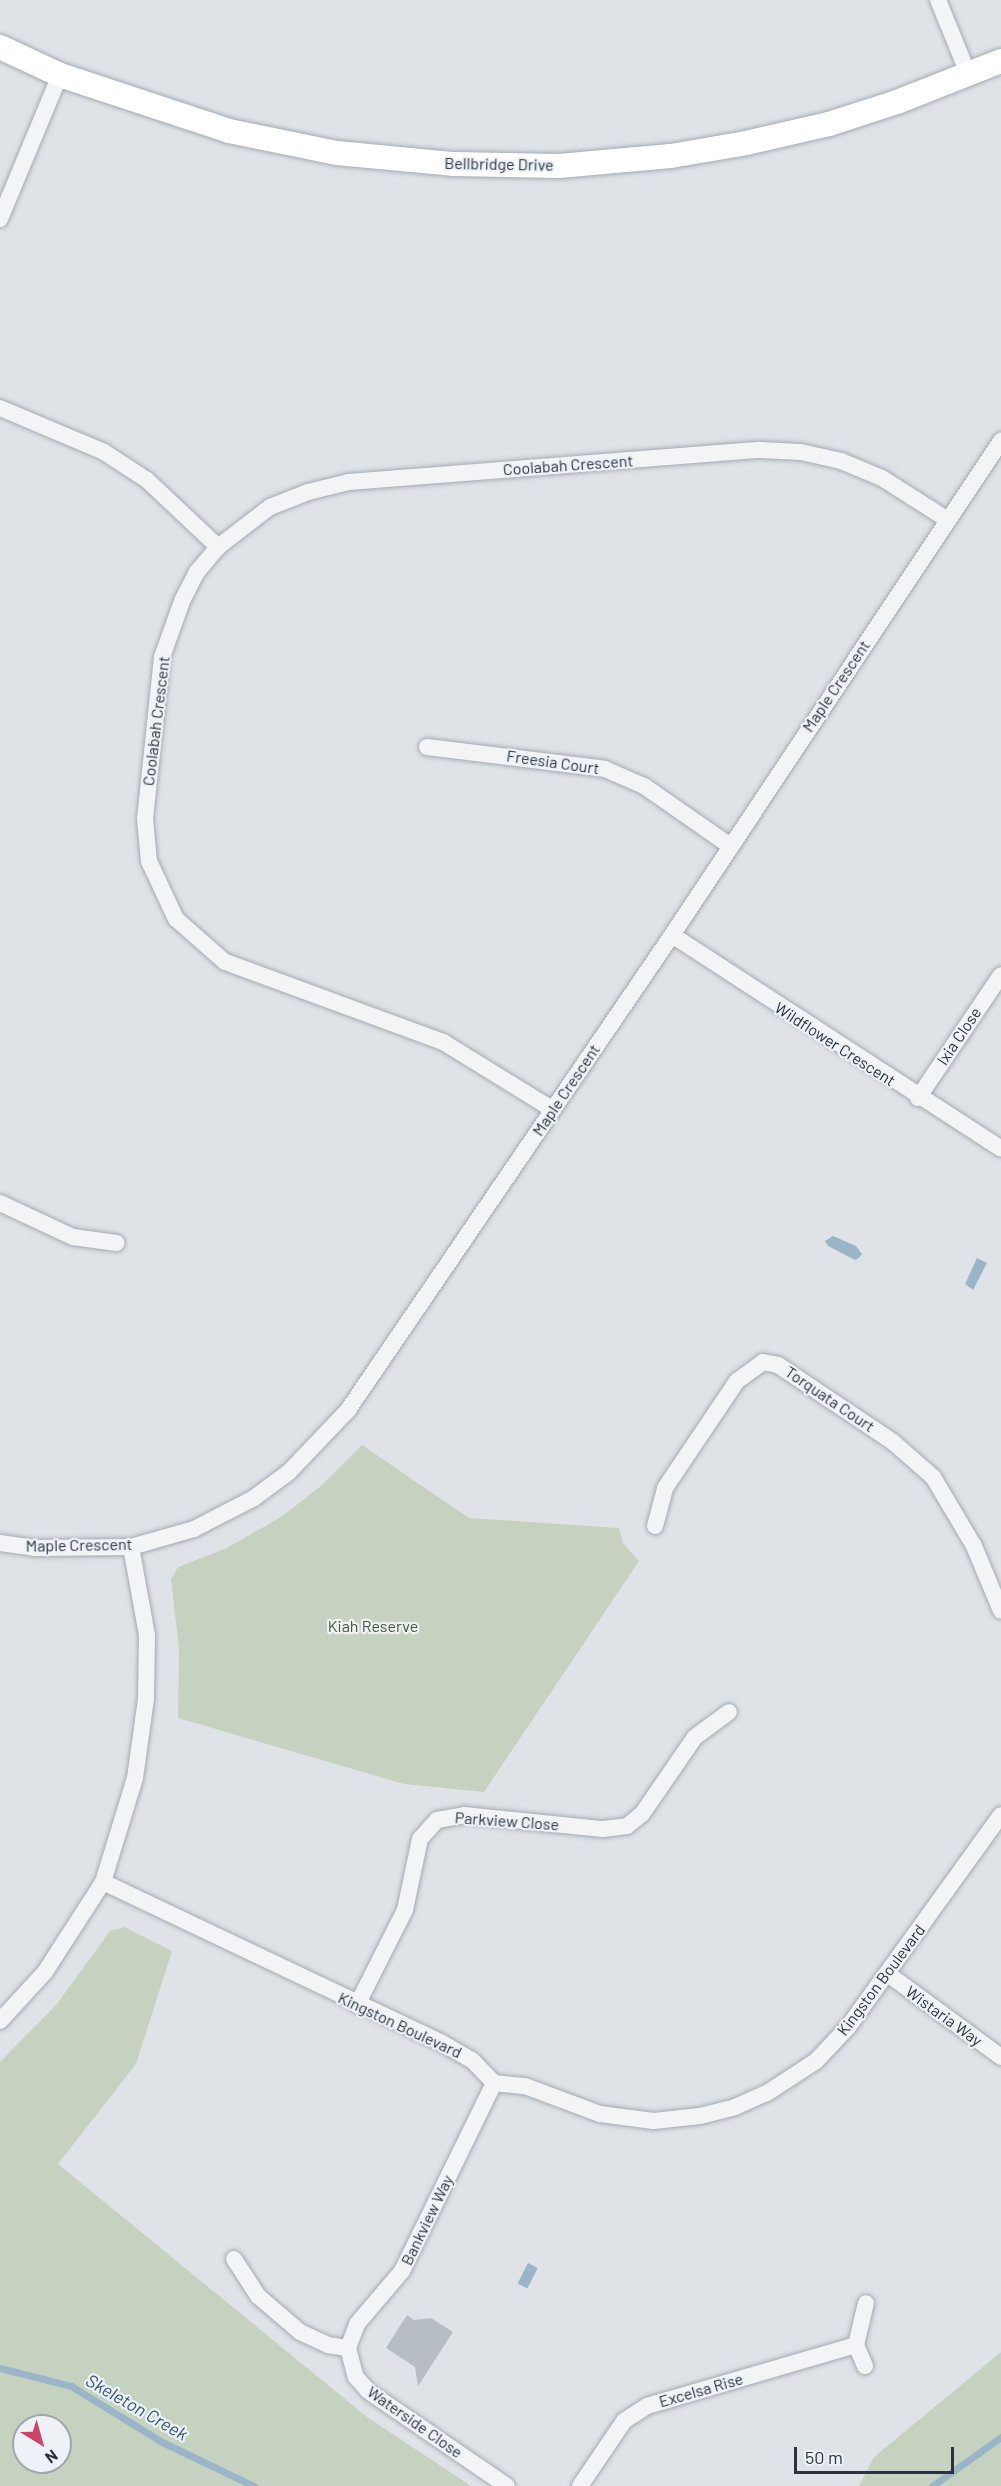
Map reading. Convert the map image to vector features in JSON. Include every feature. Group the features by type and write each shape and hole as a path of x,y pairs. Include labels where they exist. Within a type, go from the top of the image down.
{"street":[{"path":"938,0 969,76"},
{"name":"Bellbridge Drive","path":"0,47 60,75 230,131 338,153 454,164 559,166 670,156 746,143 829,124 969,76 1001,61"},
{"path":"0,219 60,75"},
{"path":"0,408 104,452 147,480 218,547"},
{"name":"Maple Crescent","path":"0,1543 35,1548 131,1547 194,1528 254,1498 289,1472 348,1410 672,935 729,845 1001,441"},
{"name":"Coolabah Crescent","path":"552,1109 443,1042 225,962 176,919 149,861 145,819 162,657 182,601 197,572 218,547 270,507 308,492 349,482 760,450 801,452 840,461 882,478 948,520"},
{"name":"Freesia Court","path":"427,747 605,768 644,786 729,845"},
{"name":"Wildflower Crescent","path":"672,935 918,1098 1001,1149"},
{"name":"Ixia Close","path":"918,1098 1001,975"},
{"path":"0,1203 73,1237 117,1243"},
{"name":"Torquata Court","path":"655,1526 665,1488 737,1381 764,1362 778,1365 893,1442 933,1477 974,1546 1001,1611"},
{"path":"0,2021 45,1972 103,1882 135,1778 146,1699 147,1635 131,1547"},
{"name":"Parkview Close","path":"357,2005 405,1910 420,1839 437,1820 464,1815 603,1829 627,1826 642,1814 695,1737 729,1712"},
{"name":"Kingston Boulevard","path":"103,1882 472,2060 494,2083 525,2086 600,2114 654,2121 700,2116 735,2107 767,2093 816,2061 848,2027 888,1974 1001,1815"},
{"name":"Wistaria Way","path":"888,1974 1001,2057"},
{"name":"Bankview Way","path":"348,2348 357,2324 402,2271 494,2083"},
{"path":"234,2259 258,2296 300,2332 328,2345 348,2348"},
{"path":"865,2366 856,2344 866,2303"},
{"name":"Excelsa Rise","path":"580,2486 624,2421 647,2406 856,2344"},
{"name":"Waterside Close","path":"348,2348 353,2371 368,2391 507,2486"}],"green space":[{"name":"Kiah Reserve","path":"362,1445 469,1518 619,1528 623,1543 639,1561 484,1792 404,1784 178,1718 179,1649 171,1579 178,1567 227,1548 281,1517 321,1486"},
{"path":"124,1927 172,1951 136,2064 58,2164 367,2417 471,2486 0,2486 0,2062 56,2005 110,1931"},
{"path":"1001,2352 1001,2486 859,2486 874,2457"}],"water":[{"path":"833,1236 856,1246 862,1254 855,1260 828,1246 825,1241"},
{"path":"977,1258 987,1263 973,1290 965,1284"},
{"path":"528,2263 538,2268 527,2288 518,2283"}],"building":[{"path":"407,2315 414,2320 431,2318 453,2332 418,2386 415,2367 386,2348"}],"waterway":[{"name":"Skeleton Creek","path":"0,2368 71,2386 162,2442 254,2486"},
{"path":"932,2486 1001,2437"}]}
